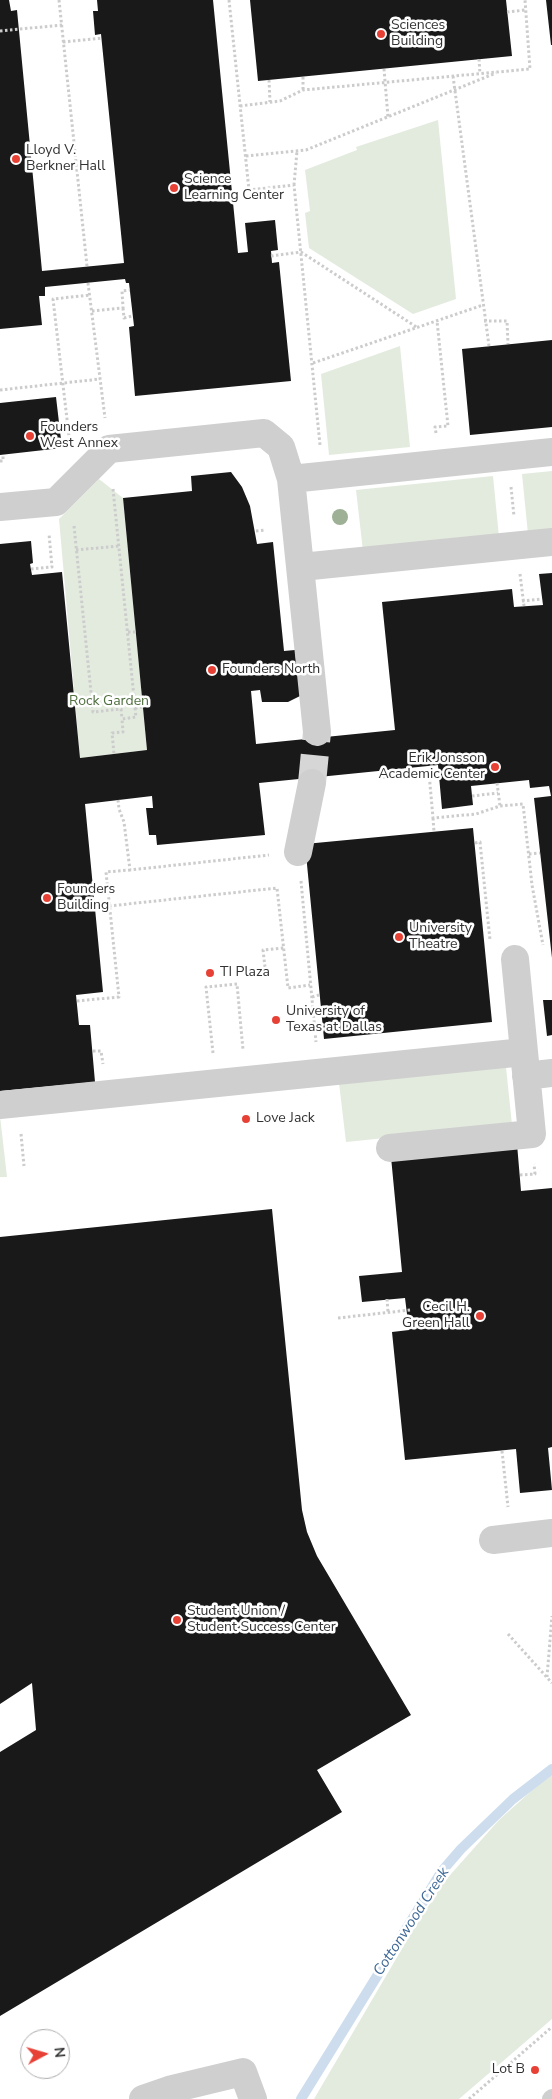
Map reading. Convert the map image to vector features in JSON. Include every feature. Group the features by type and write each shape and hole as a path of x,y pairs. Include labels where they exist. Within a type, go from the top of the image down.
{"street":[{"path":"0,508 56,502 109,449 264,433 281,447 291,479 317,732"},
{"path":"291,479 552,452"},
{"path":"301,567 552,542"},
{"path":"298,852 312,783"},
{"path":"390,1148 532,1134 534,1067 503,953"},
{"path":"0,1105 319,1072 534,1067"},
{"path":"502,1538 552,1533"},
{"path":"143,2099 193,2092 243,2072 253,2099"}],"path":[{"path":"59,0 87,266"},
{"path":"229,0 249,190 294,185"},
{"path":"240,106 280,101 304,90 530,70 525,0"},
{"path":"507,12 525,10"},
{"path":"0,31 62,25"},
{"path":"63,42 102,38"},
{"path":"479,59 480,74"},
{"path":"384,69 388,117"},
{"path":"246,156 306,150 499,72"},
{"path":"453,76 488,346"},
{"path":"303,77 304,90"},
{"path":"268,80 270,102"},
{"path":"297,151 294,185 323,476"},
{"path":"271,256 301,252 418,328"},
{"path":"88,283 109,449 136,717 122,719"},
{"path":"130,290 122,291 123,308 124,318 132,316"},
{"path":"70,445 54,299 90,295"},
{"path":"312,364 482,305"},
{"path":"92,311 123,308"},
{"path":"484,320 507,321 508,344"},
{"path":"437,321 448,426 435,427 438,464"},
{"path":"0,390 100,379"},
{"path":"59,424 67,423"},
{"path":"0,461 3,460 3,455"},
{"path":"56,502 74,524 93,712 121,709 123,732 112,733 114,754"},
{"path":"31,569 52,567 48,531"},
{"path":"76,550 119,546"},
{"path":"522,602 542,599"},
{"path":"128,632 136,632"},
{"path":"135,708 143,707"},
{"path":"383,778 429,773 434,832"},
{"path":"497,784 500,806"},
{"path":"472,796 498,793"},
{"path":"118,800 124,822 130,870"},
{"path":"433,818 476,814 500,806 524,804 532,885 543,940"},
{"path":"474,843 480,842 503,953"},
{"path":"77,1001 119,997 106,872 298,852 319,1072"},
{"path":"529,854 540,853"},
{"path":"109,906 277,888 288,988 310,985"},
{"path":"265,967 263,950 284,948"},
{"path":"216,1083 206,987 236,984 246,1080"},
{"path":"312,997 319,995"},
{"path":"387,1300 388,1312"},
{"path":"338,1318 410,1310"},
{"path":"502,1451 502,1538"},
{"path":"547,1677 552,1616"},
{"path":"508,1634 552,1683"},
{"path":"469,2099 552,2027"}],"green space":[{"path":"438,120 456,299 413,314 309,248 305,213 310,211 305,170 357,150 356,147"},
{"path":"400,346 410,447 329,455 321,374"},
{"path":"552,471 552,532 528,534 522,474"},
{"path":"493,476 499,537 363,551 356,490"},
{"name":"Rock Garden","path":"99,479 123,498 147,750 80,758 59,519"},
{"path":"506,1067 512,1125 346,1142 339,1083"},
{"path":"0,1116 7,1177 0,1177"},
{"path":"552,1775 552,2019 459,2099 314,2099 410,1935 443,1883 499,1820"}],"building":[{"name":"Science Learning Center","path":"0,0 9,0 11,11 17,10 42,271 124,263 101,34 95,35 93,11 98,11 97,0 213,0 238,253 248,252 245,223 275,220 278,250 271,251 272,263 279,262 291,381 135,396 129,327 134,326 129,283 126,283 125,279 45,287 45,296 39,296 42,325 0,329"},
{"name":"Sciences Building","path":"250,0 506,0 512,56 258,81"},
{"path":"546,0 552,0 552,45 551,45"},
{"path":"552,340 552,427 470,435 462,349"},
{"name":"Founders West Annex","path":"56,397 62,448 0,455 0,403"},
{"path":"231,472 242,487 250,506 257,544 273,542 284,651 295,650 300,696 288,702 262,702 260,690 251,691 256,744 395,730 382,602 512,589 514,607 543,605 539,574 552,573 552,958 534,798 551,796 549,786 530,788 529,780 471,786 473,805 442,809 438,765 259,783 265,835 157,845 156,835 149,835 146,808 153,808 152,796 85,804 103,992 76,995 79,1025 90,1025 95,1082 0,1091 0,544 31,541 33,563 30,564 32,575 62,572 80,758 147,750 123,498 192,491 191,476"},
{"name":"University Theatre","path":"473,828 492,1022 324,1039 305,844"},
{"path":"543,1000 552,1000 552,1035 547,1036"},
{"name":"Cecil H. Green Hall","path":"517,1144 521,1191 552,1188 552,1447 548,1448 552,1490 520,1493 516,1449 405,1460 392,1332 409,1330 405,1298 362,1302 359,1276 402,1272 391,1157"},
{"name":"Student Union / Student Success Center","path":"272,1209 302,1510 307,1532 317,1556 411,1715 317,1770 342,1812 0,2016 0,1752 36,1730 32,1683 0,1704 0,1237"}],"waterway":[{"name":"Cottonwood Creek","path":"301,2099 442,1871 461,1849 513,1799 552,1769"}],"tunnel":[{"path":"312,783 317,732"}],"place":[{"name":"Sciences Building","path":"381,34"},
{"name":"Lloyd V. Berkner Hall","path":"16,159"},
{"name":"Science Learning Center","path":"174,188"},
{"name":"Founders West Annex","path":"30,436"},
{"name":"Founders North","path":"212,670"},
{"name":"Erik Jonsson Academic Center","path":"495,767"},
{"name":"Founders Building","path":"47,898"},
{"name":"University Theatre","path":"399,937"},
{"name":"TI Plaza","path":"210,973"},
{"name":"University of Texas at Dallas","path":"276,1020"},
{"name":"Love Jack","path":"246,1119"},
{"name":"Cecil H. Green Hall","path":"480,1316"},
{"name":"Student Union / Student Success Center","path":"177,1620"},
{"name":"Lot B","path":"535,2070"}]}
